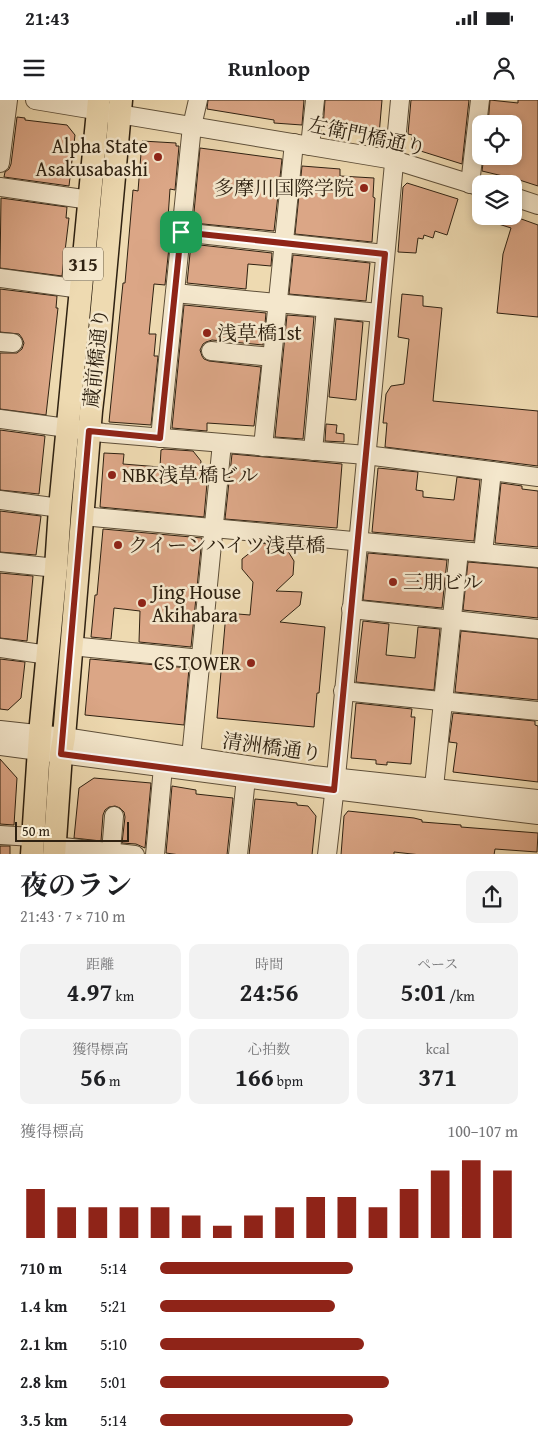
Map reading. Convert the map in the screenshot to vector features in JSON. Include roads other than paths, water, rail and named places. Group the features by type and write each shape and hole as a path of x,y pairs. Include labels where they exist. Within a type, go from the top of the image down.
{"main road":[{"name":"蔵前橋通り","path":"33,846 71,646 82,516 78,429 81,289 90,200 109,106"},
{"name":"蔵前橋通り","path":"54,850 48,655 60,508 99,341 109,106"}],"street":[{"path":"0,163 8,100"},
{"path":"160,438 192,126 198,100"},
{"path":"263,446 284,243 302,145 315,100"},
{"path":"327,854 400,100"},
{"path":"476,175 480,100"},
{"name":"左衛門橋通り","path":"46,101 109,106 192,126 394,160 472,184"},
{"path":"0,187 90,200"},
{"path":"522,200 538,205"},
{"path":"181,232 385,254"},
{"path":"0,278 81,289"},
{"path":"175,293 379,313"},
{"path":"313,451 326,308"},
{"path":"211,351 272,357"},
{"path":"0,419 160,438 366,455 538,477"},
{"path":"191,757 222,443"},
{"path":"483,553 492,471"},
{"path":"0,500 60,508"},
{"path":"82,516 538,558"},
{"path":"434,787 459,551"},
{"path":"0,562 56,568"},
{"path":"351,609 538,629"},
{"path":"71,646 201,659"},
{"path":"0,648 48,655"},
{"path":"343,691 538,711"},
{"name":"清洲橋通り","path":"0,730 51,744 164,767 246,778 335,784 434,787 538,799"},
{"name":"清洲橋通り","path":"0,746 51,744 191,757 335,784 538,814"},
{"path":"155,854 164,767"},
{"path":"238,854 246,778"},
{"path":"112,853 114,816"},
{"path":"0,835 33,846"},
{"path":"54,850 135,854"}],"place":[{"name":"Alpha State Asakusabashi","path":"158,157"},
{"name":"多摩川国際学院","path":"364,188"},
{"name":"浅草橋1st","path":"207,333"},
{"name":"NBK浅草橋ビル","path":"112,475"},
{"name":"クイーンハイツ浅草橋","path":"118,545"},
{"name":"三朋ビル","path":"393,582"},
{"name":"Jing House Akihabara","path":"142,603"},
{"name":"CS TOWER","path":"251,663"}]}
